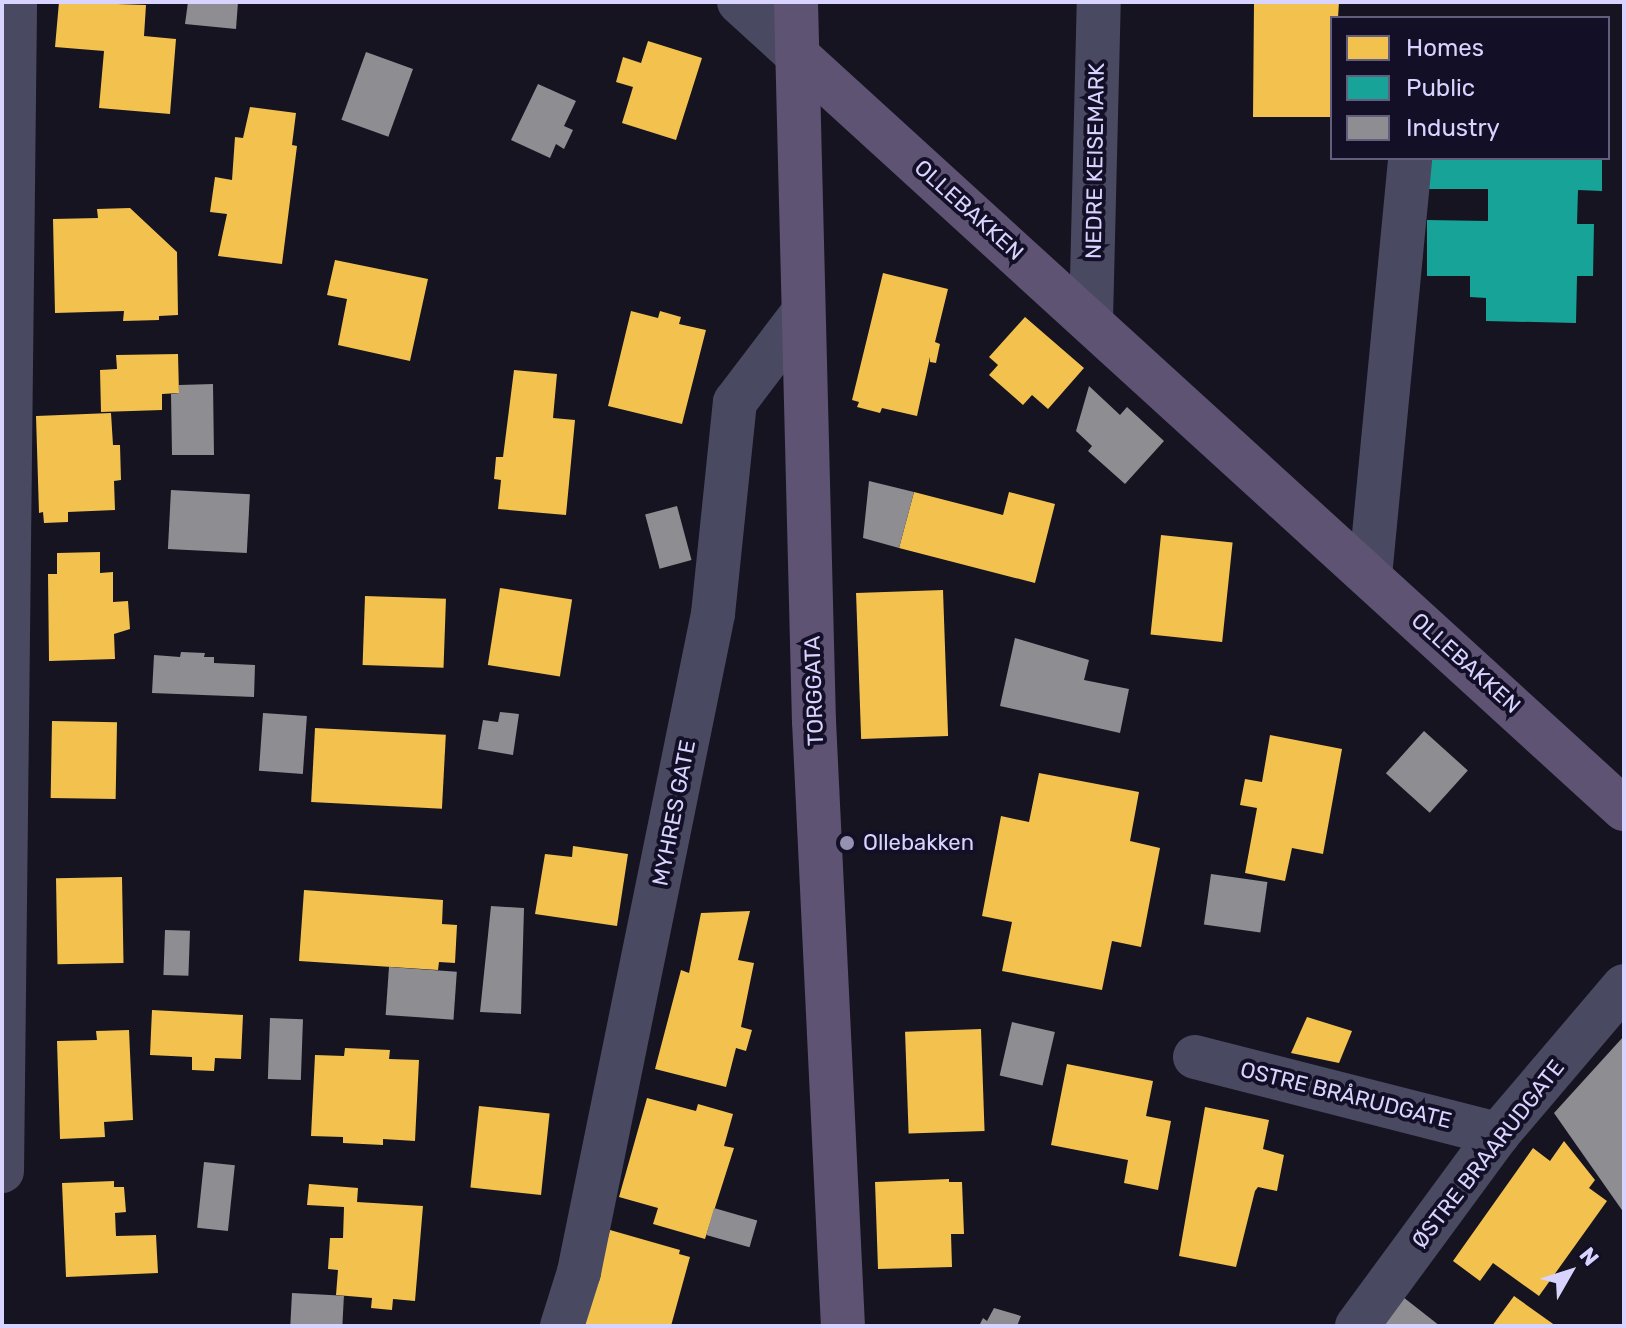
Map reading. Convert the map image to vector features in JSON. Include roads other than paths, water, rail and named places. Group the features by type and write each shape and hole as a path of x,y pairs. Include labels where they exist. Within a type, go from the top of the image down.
{"main road":[{"name":"TORGGATA","path":"796,2 801,315 814,721 843,1326"},
{"name":"OLLEBAKKEN","path":"797,55 1624,809"}],"street":[{"path":"2,1171 15,2"},
{"name":"OLLEBAKKEN","path":"739,2 797,55"},
{"name":"NEDRE KEISEMARK","path":"1091,320 1099,2"},
{"path":"1370,576 1410,160"},
{"name":"MYHRES GATE","path":"562,1326 579,1272 713,614 735,402 801,315"},
{"name":"ØSTRE BRAARUDGATE","path":"1357,1326 1498,1134 1624,986"},
{"name":"OSTRE BRÅRUDGATE","path":"1195,1057 1498,1134"}],"place":[{"name":"Ollebakken","path":"847,843"}]}
